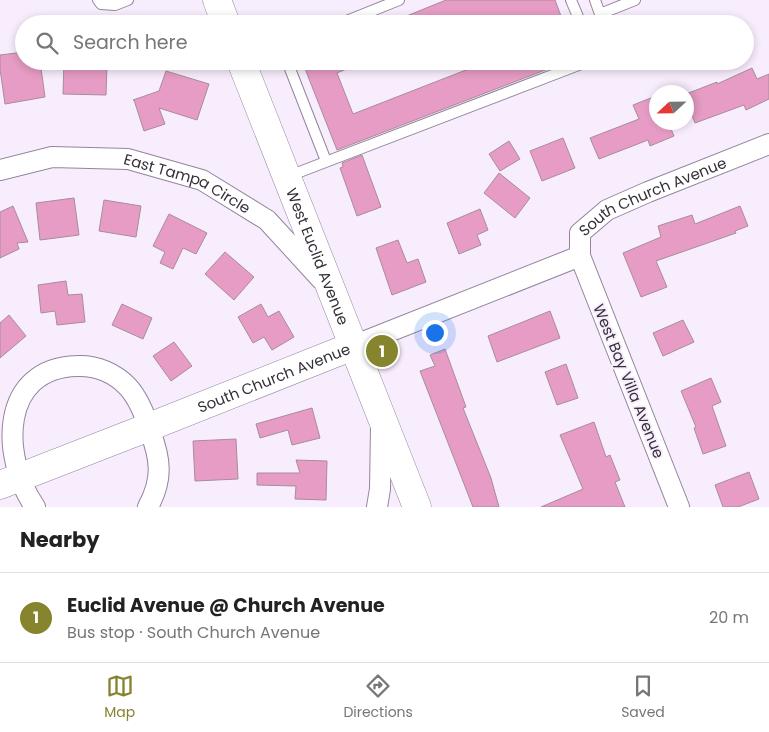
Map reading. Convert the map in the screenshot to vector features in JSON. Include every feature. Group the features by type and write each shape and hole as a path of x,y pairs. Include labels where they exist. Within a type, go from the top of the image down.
{"street":[{"path":"217,0 223,15"},
{"name":"West Euclid Avenue","path":"247,70 286,177 417,507"},
{"name":"South Church Avenue","path":"9,481 580,256 580,233 607,210 769,144"},
{"name":"East Tampa Circle","path":"0,170 52,157 128,159 202,180 267,220 318,273 335,300"},
{"name":"West Bay Villa Avenue","path":"580,256 679,507"},
{"path":"35,507 9,481 10,429 16,405 24,389 42,373 64,366 88,365 109,373 127,386 139,402 156,448 159,470 156,492 148,507"},
{"path":"377,507 380,489 381,417"}],"lane":[{"path":"98,0 101,4 115,5 128,0"},
{"path":"362,15 399,0"},
{"path":"571,0 577,15"},
{"path":"595,0 600,14 623,2 635,0"},
{"path":"291,70 326,161"},
{"path":"286,177 565,70"}],"building":[{"path":"446,0 555,0 561,15 409,15"},
{"path":"15,53 15,70 41,70 45,97 5,104 0,55"},
{"path":"64,70 107,70 106,95 63,94"},
{"path":"306,70 344,70 337,73 353,114 466,70 545,70 337,150"},
{"path":"748,70 753,70 757,79 769,74 769,99 746,110 744,105 695,123 694,91 717,82 717,84"},
{"path":"166,71 209,84 197,120 159,108 165,124 144,131 133,100 159,91"},
{"path":"649,99 649,130 671,130 674,136 650,146 648,140 599,159 590,138 639,119 633,105"},
{"path":"563,138 575,168 542,181 530,151"},
{"path":"509,141 520,159 500,171 489,154"},
{"path":"362,155 381,207 357,216 340,168 343,167 342,163"},
{"path":"499,173 530,198 515,218 484,193"},
{"path":"74,198 79,235 40,240 36,203"},
{"path":"104,200 141,206 136,237 99,231"},
{"path":"13,206 28,242 17,243 19,249 0,258 0,212"},
{"path":"740,206 748,226 735,231 736,233 656,261 667,287 641,297 623,253 661,237 658,226 692,215 695,224"},
{"path":"480,209 488,230 477,235 481,245 459,254 447,223"},
{"path":"169,214 207,233 196,254 183,248 173,269 160,263 165,252 153,246"},
{"path":"398,240 407,263 418,259 426,282 392,295 376,248"},
{"path":"225,252 254,277 234,300 205,274"},
{"path":"66,281 68,295 82,294 85,322 57,325 55,311 41,313 38,285"},
{"path":"122,304 152,318 143,339 112,325"},
{"path":"261,304 268,317 279,311 294,337 272,350 264,337 253,343 238,317"},
{"path":"550,311 560,338 497,362 488,336"},
{"path":"9,315 26,336 0,358 0,323"},
{"path":"683,320 694,342 663,356 653,333"},
{"path":"174,342 192,366 171,381 153,356"},
{"path":"445,349 466,407 463,408 491,478 499,507 473,507 420,371 435,366 430,355"},
{"path":"566,364 578,398 557,405 545,372"},
{"path":"711,378 721,402 712,406 726,446 703,454 694,428 696,427 681,391"},
{"path":"312,408 320,438 292,445 288,430 260,438 256,424"},
{"path":"594,422 606,457 610,455 620,480 615,482 625,507 541,507 583,489 560,435"},
{"path":"236,439 238,479 195,481 193,441"},
{"path":"296,460 327,461 326,500 295,499 296,486 257,485 257,473 300,473"},
{"path":"749,472 759,499 738,507 723,507 715,485"}],"place":[{"name":"Euclid Avenue @ Church Avenue","path":"382,351"}]}
